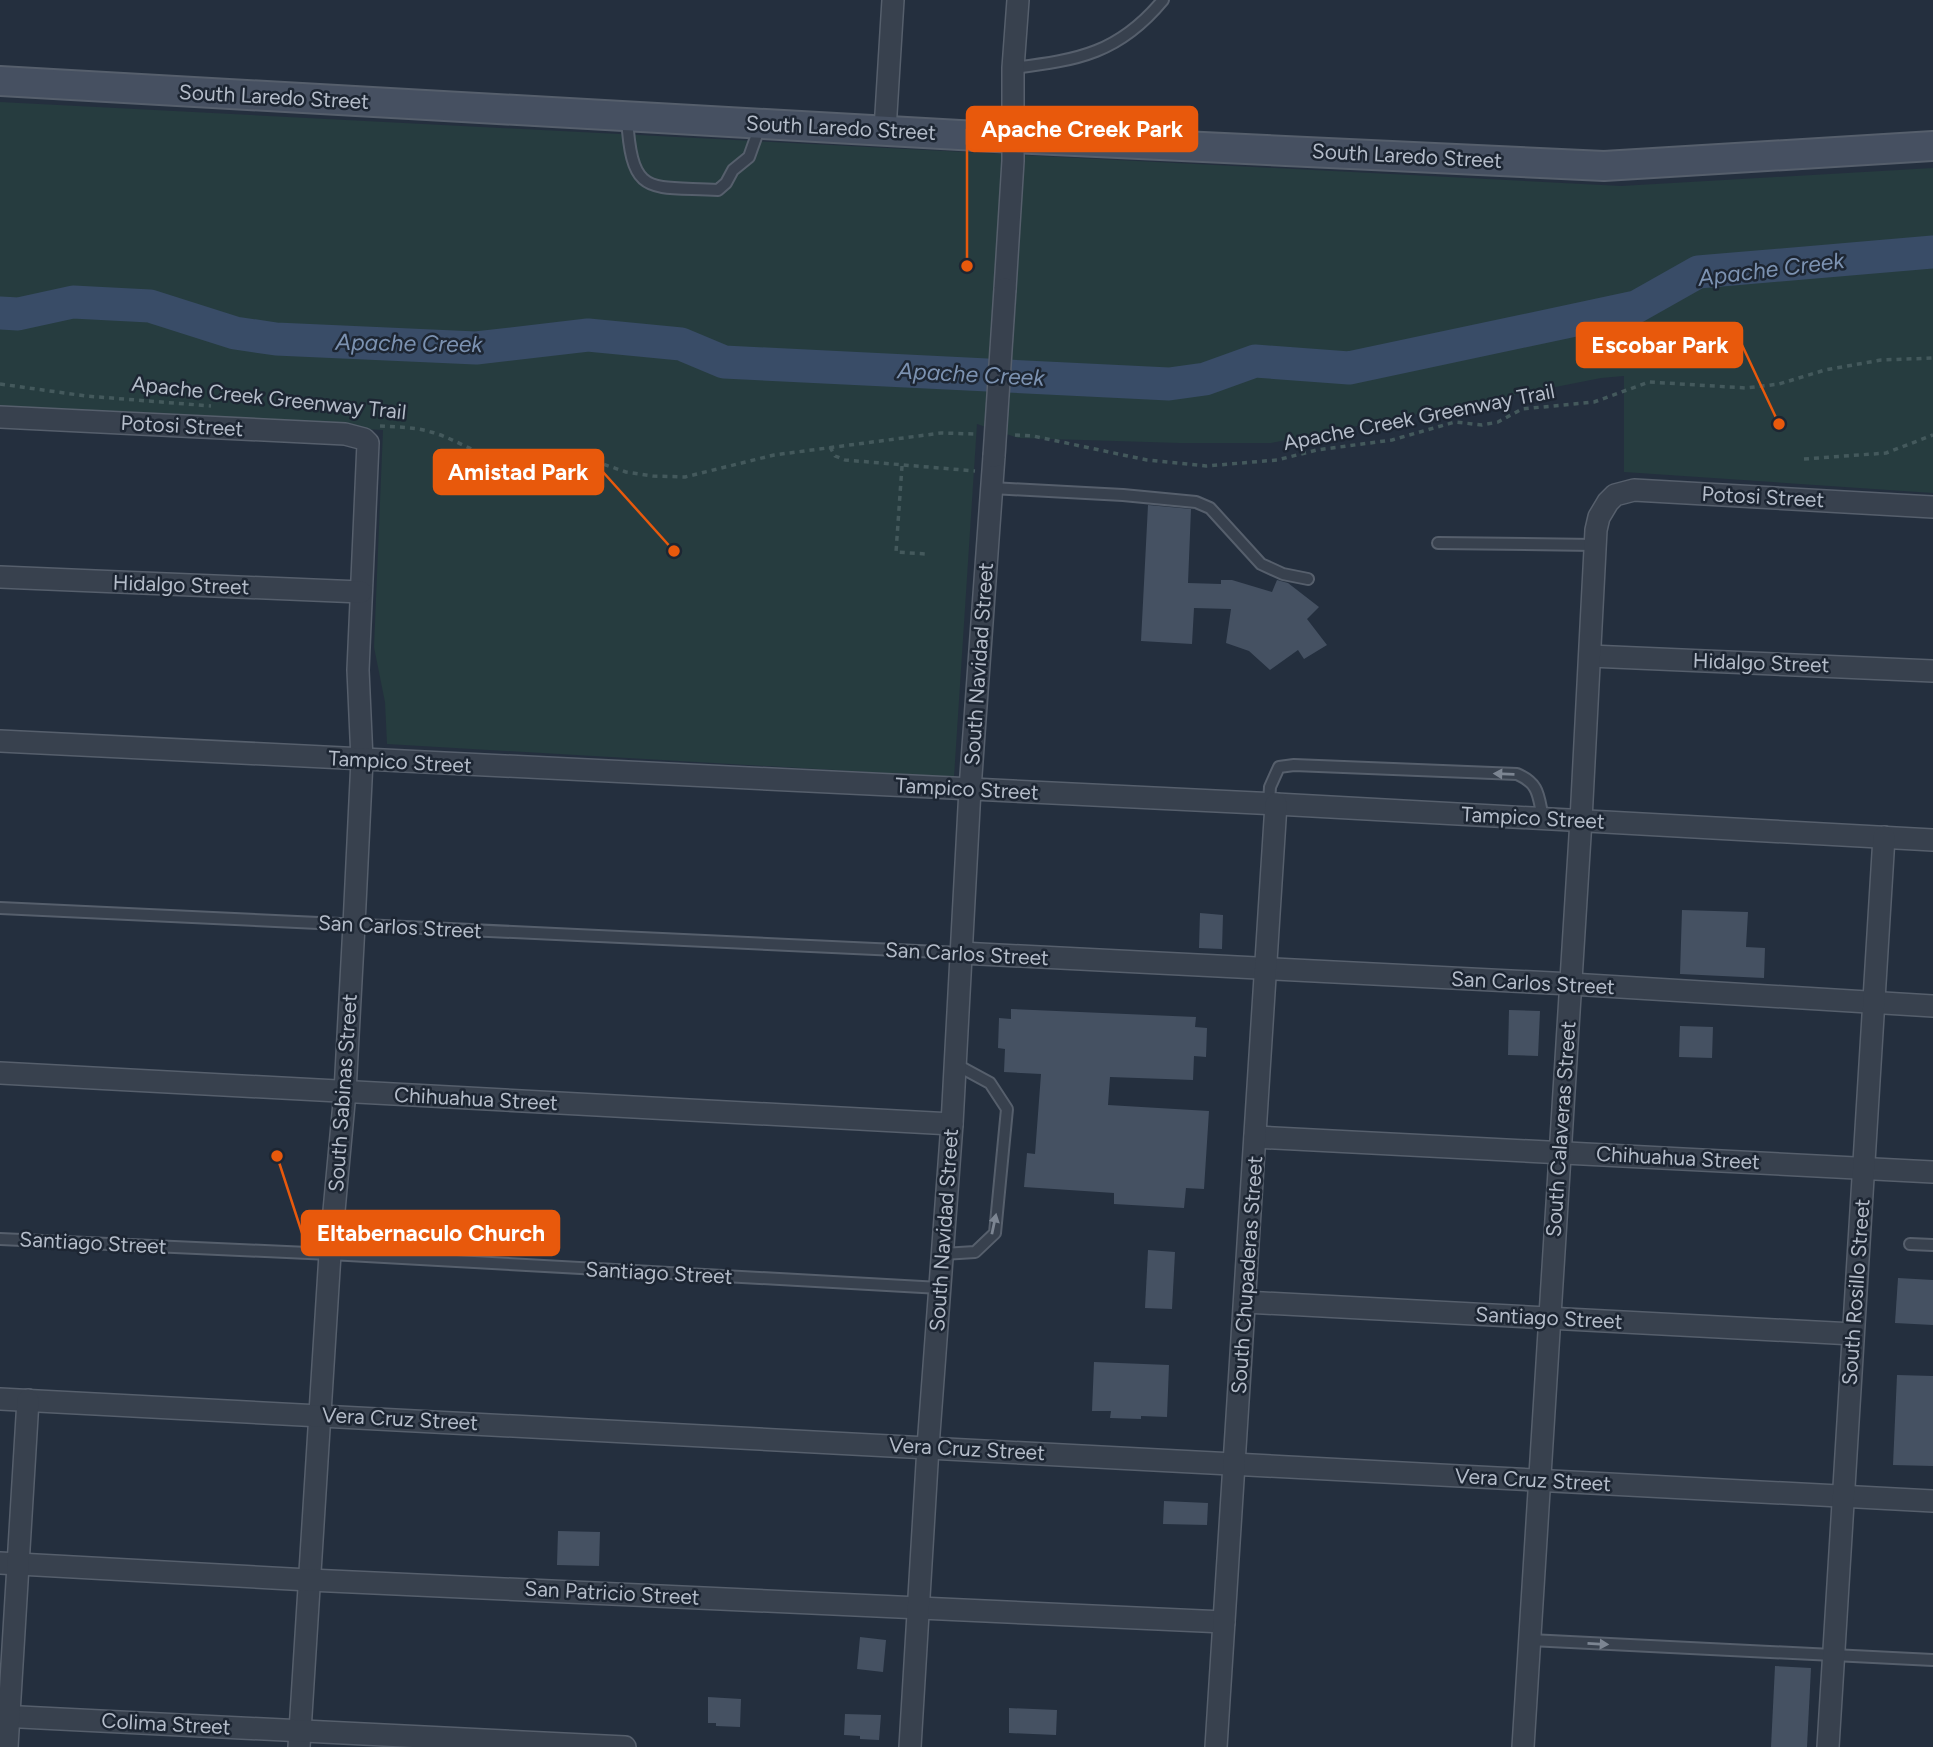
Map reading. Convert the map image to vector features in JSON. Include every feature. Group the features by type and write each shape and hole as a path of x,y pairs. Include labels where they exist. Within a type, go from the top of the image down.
{"main road":[{"name":"South Laredo Street","path":"0,81 1013,138 1604,166 1933,146"}],"street":[{"path":"885,130 893,0"},
{"name":"South Navidad Street","path":"910,1747 928,1447 952,1124 970,789 1005,289 1018,0"},
{"name":"Potosi Street","path":"0,417 345,434 370,432"},
{"name":"South Sabinas Street","path":"299,1739 330,1254 345,1092 362,760 358,670 370,432"},
{"name":"Potosi Street","path":"1601,511 1615,495 1634,490 1933,507"},
{"name":"South Calaveras Street","path":"1523,1747 1581,820 1595,545 1601,511"},
{"name":"Hidalgo Street","path":"0,577 361,592"},
{"name":"Hidalgo Street","path":"1590,656 1933,671"},
{"name":"Tampico Street","path":"0,741 1273,804 1933,840"},
{"name":"South Chupaderas Street","path":"1216,1747 1255,1137 1273,804"},
{"name":"South Rosillo Street","path":"1828,1747 1884,838"},
{"name":"San Carlos Street","path":"961,953 1571,984 1933,1006"},
{"name":"Chihuahua Street","path":"0,1073 952,1124"},
{"name":"Chihuahua Street","path":"1255,1137 1933,1172"},
{"name":"Santiago Street","path":"1245,1302 1853,1334"},
{"name":"Vera Cruz Street","path":"0,1399 1933,1501"},
{"path":"7,1747 5,1716 9,1563 28,1400"},
{"name":"San Patricio Street","path":"9,1563 309,1580 1224,1622"},
{"name":"Colima Street","path":"5,1716 299,1739 625,1747"}],"lane":[{"path":"1013,68 1067,62 1096,52 1133,29 1151,15 1163,0"},
{"path":"627,116 629,146 640,178 650,186 718,190 726,183 733,170 749,157 761,123"},
{"path":"992,488 1196,502 1210,508 1261,564 1283,574 1308,579"},
{"path":"1438,543 1595,545"},
{"path":"1273,804 1270,787 1279,767 1293,765 1517,775 1529,779 1537,789 1543,818"},
{"name":"San Carlos Street","path":"0,908 961,953"},
{"path":"943,1254 975,1252 995,1233 1007,1109 990,1083 955,1064"},
{"name":"Santiago Street","path":"0,1239 330,1254 940,1288"},
{"path":"1910,1244 1933,1245"},
{"path":"1530,1640 1933,1660"}],"path":[{"name":"Apache Creek Greenway Trail","path":"1009,435 1033,436 1147,460 1206,466 1277,460 1317,450 1392,440 1455,422 1482,425 1498,422 1522,409 1594,402 1649,383 1746,388 1779,384 1825,370 1881,360 1933,358"},
{"name":"Apache Creek Greenway Trail","path":"0,384 86,396 221,407"},
{"name":"Apache Creek Greenway Trail","path":"370,432 431,432 481,453 569,456 626,472 685,477 774,455 941,433 986,434"},
{"path":"1804,459 1886,453 1933,435"},
{"path":"831,447 835,456 845,460 977,471"},
{"path":"902,465 896,552 926,554"}],"green space":[{"path":"0,102 1621,186 1933,168 1933,493 1624,472 1624,376 1601,378 1271,443 1018,438 977,424 954,777 387,744 385,702 374,647 383,430 0,409"}],"building":[{"path":"1148,505 1191,509 1188,583 1221,584 1221,580 1232,580 1272,592 1277,580 1288,583 1319,607 1307,619 1327,645 1304,659 1298,650 1270,670 1249,651 1226,643 1231,609 1194,608 1192,644 1141,641"},
{"path":"1682,910 1748,912 1746,947 1765,948 1764,978 1680,974"},
{"path":"1200,913 1223,915 1222,949 1199,948"},
{"path":"1011,1009 1196,1017 1195,1027 1207,1028 1206,1057 1194,1056 1193,1080 1110,1077 1108,1105 1209,1111 1204,1189 1186,1188 1184,1208 1114,1204 1114,1193 1024,1187 1027,1153 1035,1154 1041,1074 1004,1072 1005,1049 998,1048 999,1018 1011,1019"},
{"path":"1509,1010 1540,1011 1538,1056 1508,1055"},
{"path":"1680,1026 1713,1027 1712,1058 1679,1057"},
{"path":"1148,1250 1175,1252 1172,1309 1145,1308"},
{"path":"1898,1278 1933,1280 1933,1325 1895,1323"},
{"path":"1094,1362 1169,1365 1167,1417 1110,1418 1111,1411 1092,1411"},
{"path":"1897,1375 1933,1376 1933,1466 1893,1465"},
{"path":"1164,1501 1208,1503 1207,1525 1163,1524"},
{"path":"558,1531 600,1532 599,1566 557,1565"},
{"path":"860,1637 886,1640 883,1672 857,1669"},
{"path":"1775,1666 1811,1668 1807,1747 1771,1747"},
{"path":"708,1697 741,1699 740,1727 708,1723"},
{"path":"1009,1708 1057,1710 1056,1735 1009,1733"},
{"path":"845,1714 881,1715 879,1740 844,1735"}],"waterway":[{"name":"Apache Creek","path":"0,313 18,314 73,302 150,306 235,333 276,339 476,348 588,335 681,344 724,362 1169,384 1205,379 1255,361 1349,368 1636,307 1698,272 1933,252"}],"place":[{"name":"Apache Creek Park","path":"967,266"},
{"name":"Escobar Park","path":"1779,424"},
{"name":"Amistad Park","path":"674,551"},
{"name":"Eltabernaculo Church","path":"277,1156"}]}
